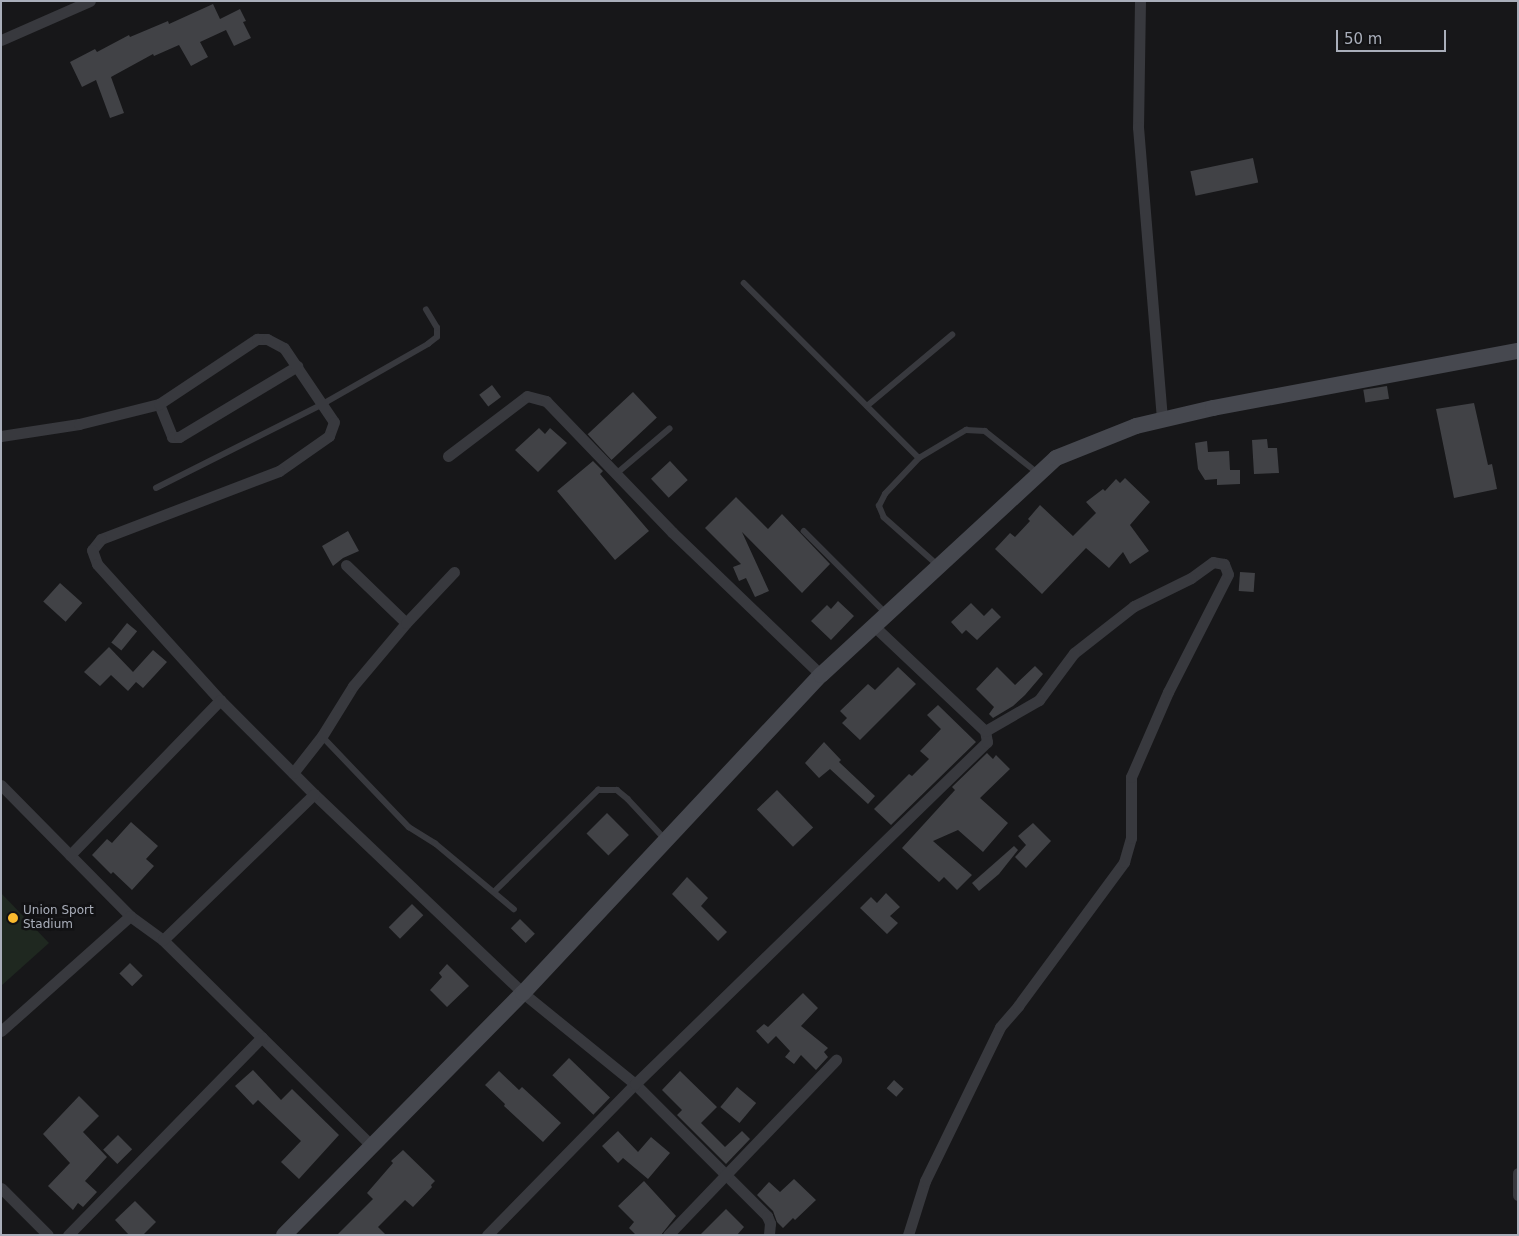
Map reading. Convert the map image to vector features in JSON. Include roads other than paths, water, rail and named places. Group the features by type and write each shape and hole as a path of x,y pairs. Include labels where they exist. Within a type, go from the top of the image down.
{"street":[{"path":"1140,1 1138,127 1162,420"},
{"path":"1,40 83,2"},
{"path":"1,436 79,424 159,404 256,339 267,339 284,348 334,422 329,436 279,471 114,532 101,539 92,550 97,564 220,700 314,794 523,993 634,1084 727,1176 767,1216 770,1223 769,1235"},
{"path":"284,1235 523,993 821,675 1056,458 1136,426 1212,408 1518,351"},
{"path":"159,404 172,437 180,437 297,366"},
{"path":"448,456 526,396 546,401 672,532 821,675"},
{"path":"908,1235 926,1182 1000,1026 1018,1006 1124,862 1131,838 1131,777 1168,692 1228,574 1224,564 1214,562 1190,578 1134,606 1074,653 1039,700 985,731"},
{"path":"346,565 406,623"},
{"path":"293,773 322,736 352,686 406,623 454,572"},
{"path":"488,1235 634,1084 987,742 985,731 873,625"},
{"path":"70,855 220,700"},
{"path":"1,785 130,916 163,940 372,1146"},
{"path":"163,940 314,794"},
{"path":"1,1031 130,916"},
{"path":"68,1235 262,1037"},
{"path":"668,1235 727,1176 836,1060"},
{"path":"1518,1173 1518,1195"},
{"path":"1,1188 48,1235"}],"lane":[{"path":"744,283 919,458"},
{"path":"156,488 323,404 428,344 436,337 437,328 426,310"},
{"path":"867,406 952,335"},
{"path":"616,474 669,429"},
{"path":"939,566 884,518 879,506 885,494 919,458 966,430 985,431 1040,474"},
{"path":"804,531 887,614"},
{"path":"322,736 409,827 434,842 514,909"},
{"path":"494,892 598,790 617,790 667,840"}],"place":[{"name":"Union Sport Stadium","path":"13,918"}]}
